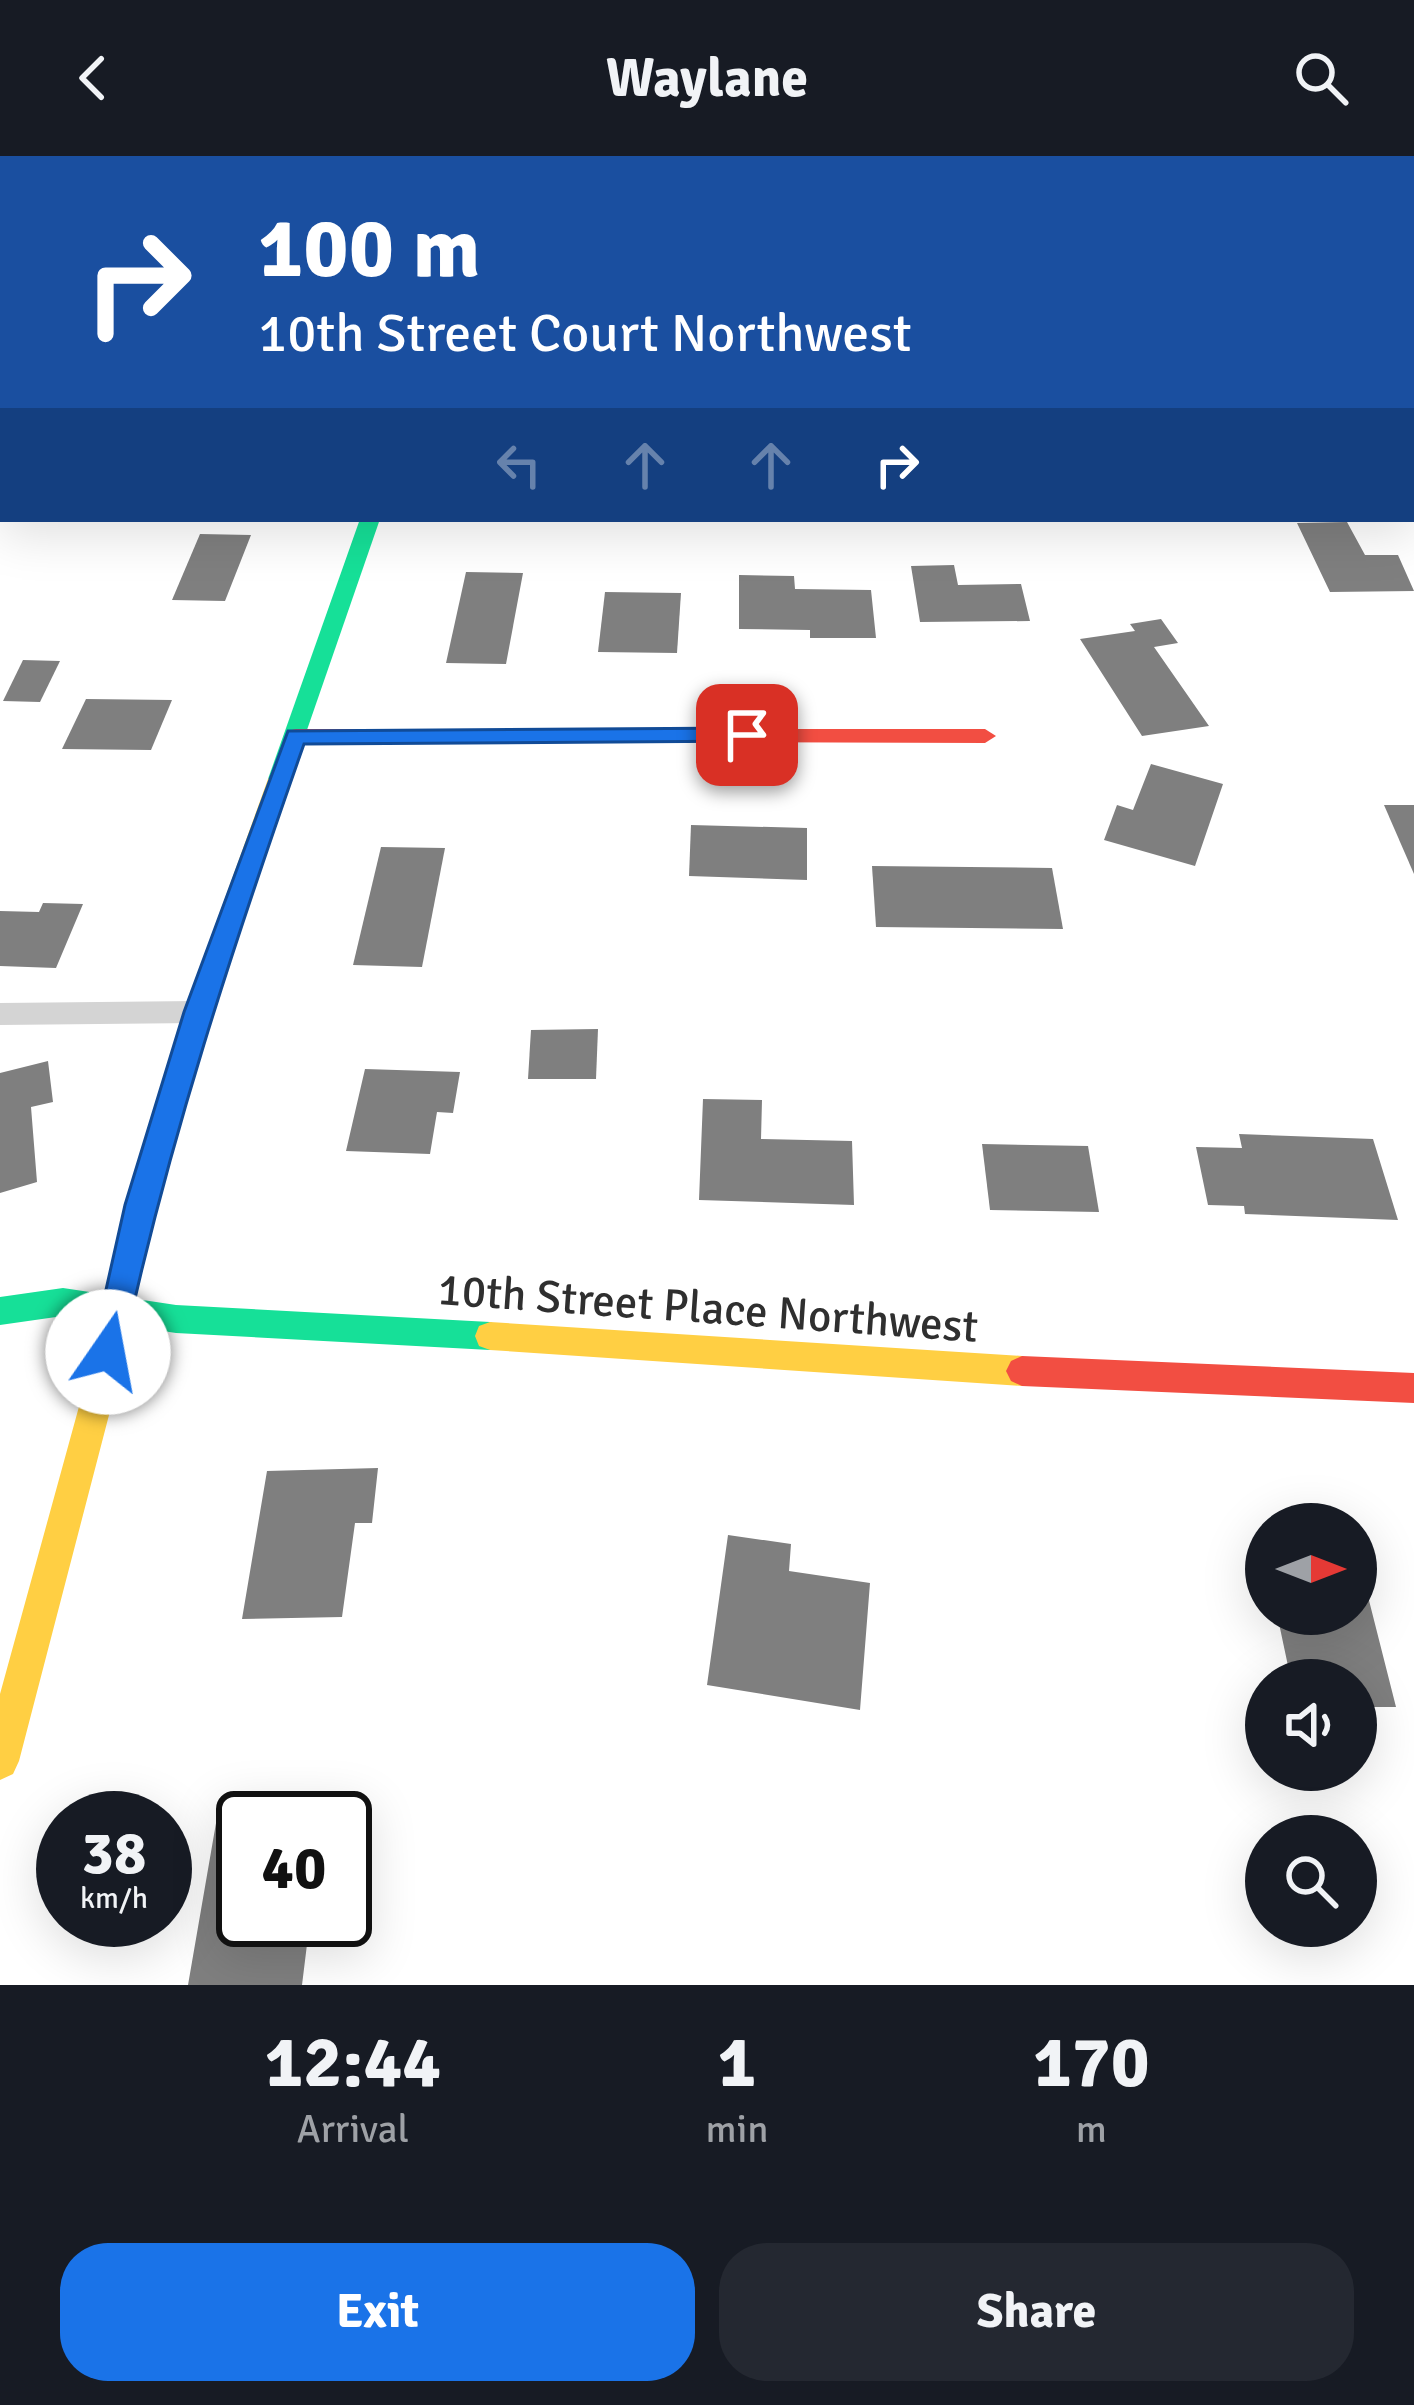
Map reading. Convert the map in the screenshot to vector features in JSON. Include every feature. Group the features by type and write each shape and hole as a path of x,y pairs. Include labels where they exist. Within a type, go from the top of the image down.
{"street":[{"path":"0,1761 140,1205 197,1012 369,522"},
{"path":"296,736 985,736"},
{"name":"10th Street Place Northwest","path":"0,1311 74,1299 116,1312 1261,1385 1414,1388"}],"lane":[{"path":"0,1014 197,1012"}],"building":[{"path":"1347,522 1365,555 1398,555 1414,591 1330,592 1297,523"},
{"path":"200,534 251,535 225,601 172,600"},
{"path":"954,565 958,585 1021,584 1030,621 920,622 911,566"},
{"path":"466,572 523,573 506,664 446,663"},
{"path":"739,575 794,576 795,589 871,590 876,638 810,638 810,630 739,629"},
{"path":"605,592 681,593 677,653 598,652"},
{"path":"1161,619 1178,643 1154,647 1209,726 1142,736 1080,639 1135,631 1130,624"},
{"path":"23,660 60,661 40,702 3,701"},
{"path":"86,699 172,700 151,750 62,749"},
{"path":"1151,764 1223,784 1195,866 1104,840 1117,805 1133,810"},
{"path":"1384,805 1414,805 1414,874"},
{"path":"691,825 807,828 807,880 689,876"},
{"path":"381,847 445,848 422,967 353,965"},
{"path":"872,866 1052,868 1063,929 876,927"},
{"path":"43,903 83,904 56,968 0,966 0,911 39,912"},
{"path":"598,1029 596,1079 528,1079 531,1030"},
{"path":"48,1061 53,1102 31,1107 37,1182 0,1193 0,1073"},
{"path":"365,1069 460,1072 453,1113 437,1112 430,1154 346,1151"},
{"path":"703,1099 762,1100 761,1139 852,1141 854,1205 699,1200"},
{"path":"1239,1134 1373,1139 1398,1220 1245,1214 1244,1206 1208,1205 1196,1147 1242,1148"},
{"path":"982,1144 1088,1146 1099,1212 990,1210"},
{"path":"378,1468 372,1523 355,1523 342,1617 242,1619 267,1471"},
{"path":"728,1535 791,1544 789,1571 870,1583 860,1710 707,1685"},
{"path":"1377,1632 1396,1707 1377,1707 1377,1659 1287,1659 1281,1635"},
{"path":"216,1823 216,1947 307,1947 302,1985 188,1985"}],"traffic: fast":[{"path":"279,779 369,522"},
{"path":"0,1311 63,1302 176,1319 490,1336"}],"traffic: slow":[{"path":"0,1761 99,1392 140,1206 197,1012 279,779"},
{"path":"490,1336 1022,1371"}],"traffic: jam":[{"path":"296,736 985,736"},
{"path":"1022,1371 1414,1388"}],"route":[{"path":"108,1352 140,1205 197,1012 296,736 747,735"}]}
